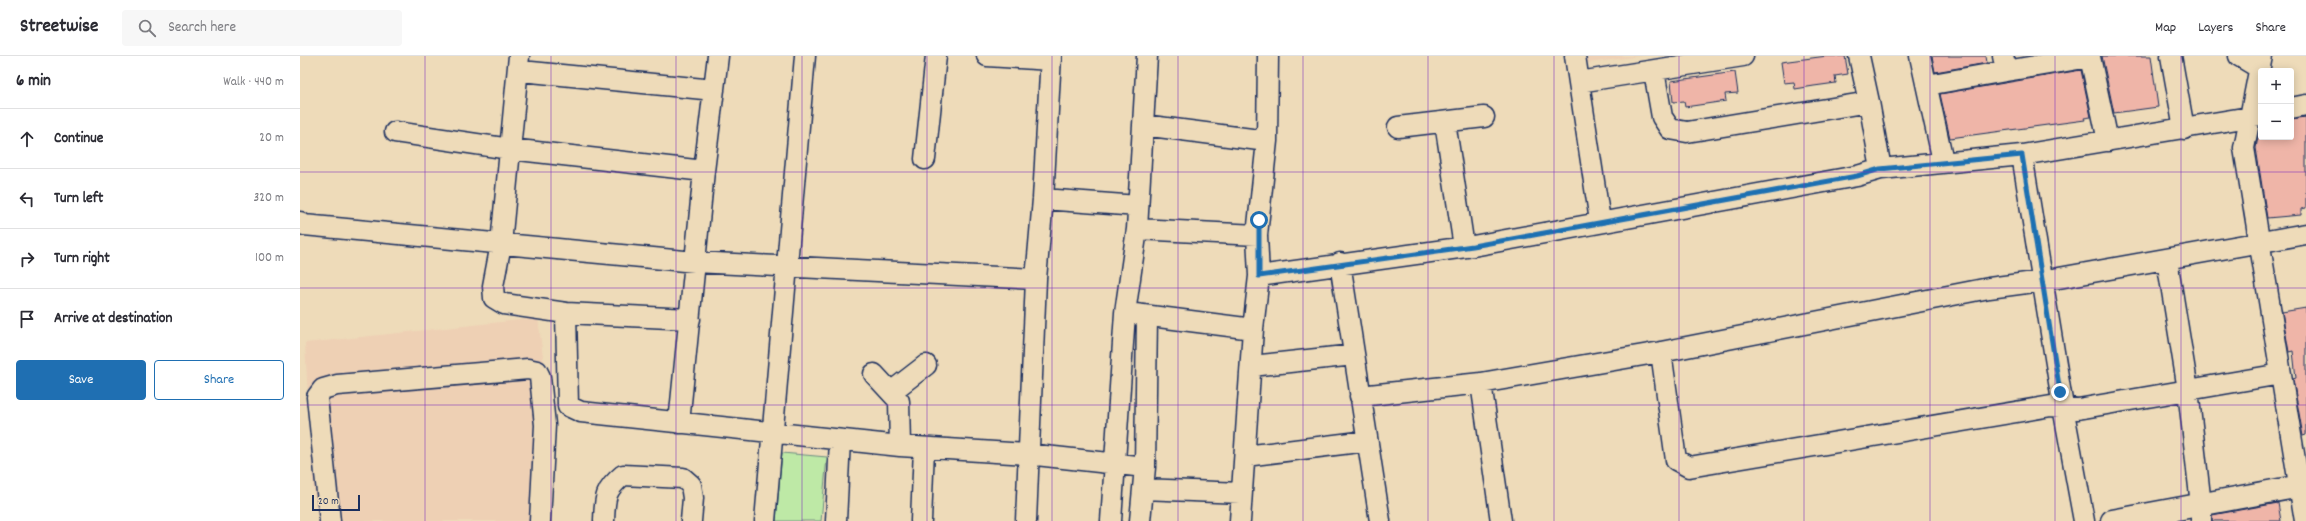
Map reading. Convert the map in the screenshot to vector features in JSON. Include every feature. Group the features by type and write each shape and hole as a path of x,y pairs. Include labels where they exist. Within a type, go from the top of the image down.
{"main road":[{"path":"2112,521 2201,513 2303,486"}],"street":[{"path":"679,422 704,171 718,56"},
{"path":"765,521 786,267 806,56"},
{"path":"925,159 936,56"},
{"path":"987,56 1051,58 1043,199 1036,279 1027,454 1026,521"},
{"path":"1111,521 1116,465 1125,313 1137,229 1147,56"},
{"path":"1240,521 1252,366 1253,329 1259,276 1257,235 1267,141 1268,56"},
{"path":"1576,56 1600,221"},
{"path":"1579,82 1743,56"},
{"path":"1859,56 1869,102 1880,169"},
{"path":"1920,56 1943,161"},
{"path":"1927,85 2005,64 2090,56 2108,142"},
{"path":"2171,56 2184,129"},
{"path":"2238,56 2260,62 2255,116 2244,148 2281,374 2303,486 2305,521"},
{"path":"690,319 566,313 504,304 494,298 493,286 501,244 520,64 714,90"},
{"path":"1654,71 1662,117 1670,130 1687,132 1869,102"},
{"path":"2294,107 2306,105"},
{"path":"1259,276 1340,263 1464,247 1600,221 1857,176 1880,169 1943,161 2022,155 2108,142 2255,116"},
{"path":"1398,126 1484,117"},
{"path":"1445,122 1464,247"},
{"path":"1143,125 1267,141"},
{"path":"395,132 510,149 704,171"},
{"path":"2022,155 2063,407 2084,521"},
{"path":"1043,199 1138,206"},
{"path":"300,222 304,225 695,262 1036,279"},
{"path":"1137,229 1257,235"},
{"path":"1360,396 1481,383 1661,352 1989,288 2042,282 2306,234"},
{"path":"2167,260 2188,390 2201,513"},
{"path":"1340,263 1380,521"},
{"path":"566,313 568,406 581,412 900,446 1027,454 1145,467"},
{"path":"1125,313 1253,329"},
{"path":"1140,521 1145,467 1147,316"},
{"path":"1661,352 1676,460 1689,467 2051,406 2078,409 2281,374"},
{"path":"1252,366 1354,355"},
{"path":"891,392 926,365"},
{"path":"330,521 317,397 323,389 337,385 528,369 537,371 540,377 544,405 545,425 540,521"},
{"path":"874,374 899,401 900,446"},
{"path":"1481,383 1502,521"},
{"path":"836,521 840,440"},
{"path":"1245,456 1367,441"},
{"path":"921,521 924,448"},
{"path":"604,521 605,496 612,485 623,475 683,478 691,485 693,498 691,521"},
{"path":"1143,488 1241,493"}],"shaded area":[{"path":"1587,56 1640,56 1588,63"},
{"path":"538,318 551,419 544,521 318,521 313,486 305,343"}],"green space":[{"path":"782,453 827,457 821,521 776,521"}],"building":[{"path":"1827,56 1845,56 1848,74 1835,76 1836,83 1795,89 1794,82 1784,83 1781,62"},
{"path":"1932,56 1986,56 1987,63 1935,72"},
{"path":"2102,56 2151,56 2158,107 2114,113"},
{"path":"2081,70 2091,117 2084,118 2085,120 1950,138 1940,94"},
{"path":"1735,72 1738,93 1725,94 1726,101 1685,107 1684,101 1673,102 1671,81"},
{"path":"2306,117 2306,208 2301,209 2301,215 2267,218 2256,148 2258,137 2258,140 2294,140 2294,119"},
{"path":"2306,308 2306,435 2303,436 2293,379 2296,378 2293,351 2289,352 2282,312"},
{"path":"2278,503 2281,521 2212,521 2212,515"}],"route":[{"path":"1259,220 1257,235 1259,276 1340,263 1473,246 1600,221 1857,176 1880,169 1943,161 2022,155 2060,392"}]}
